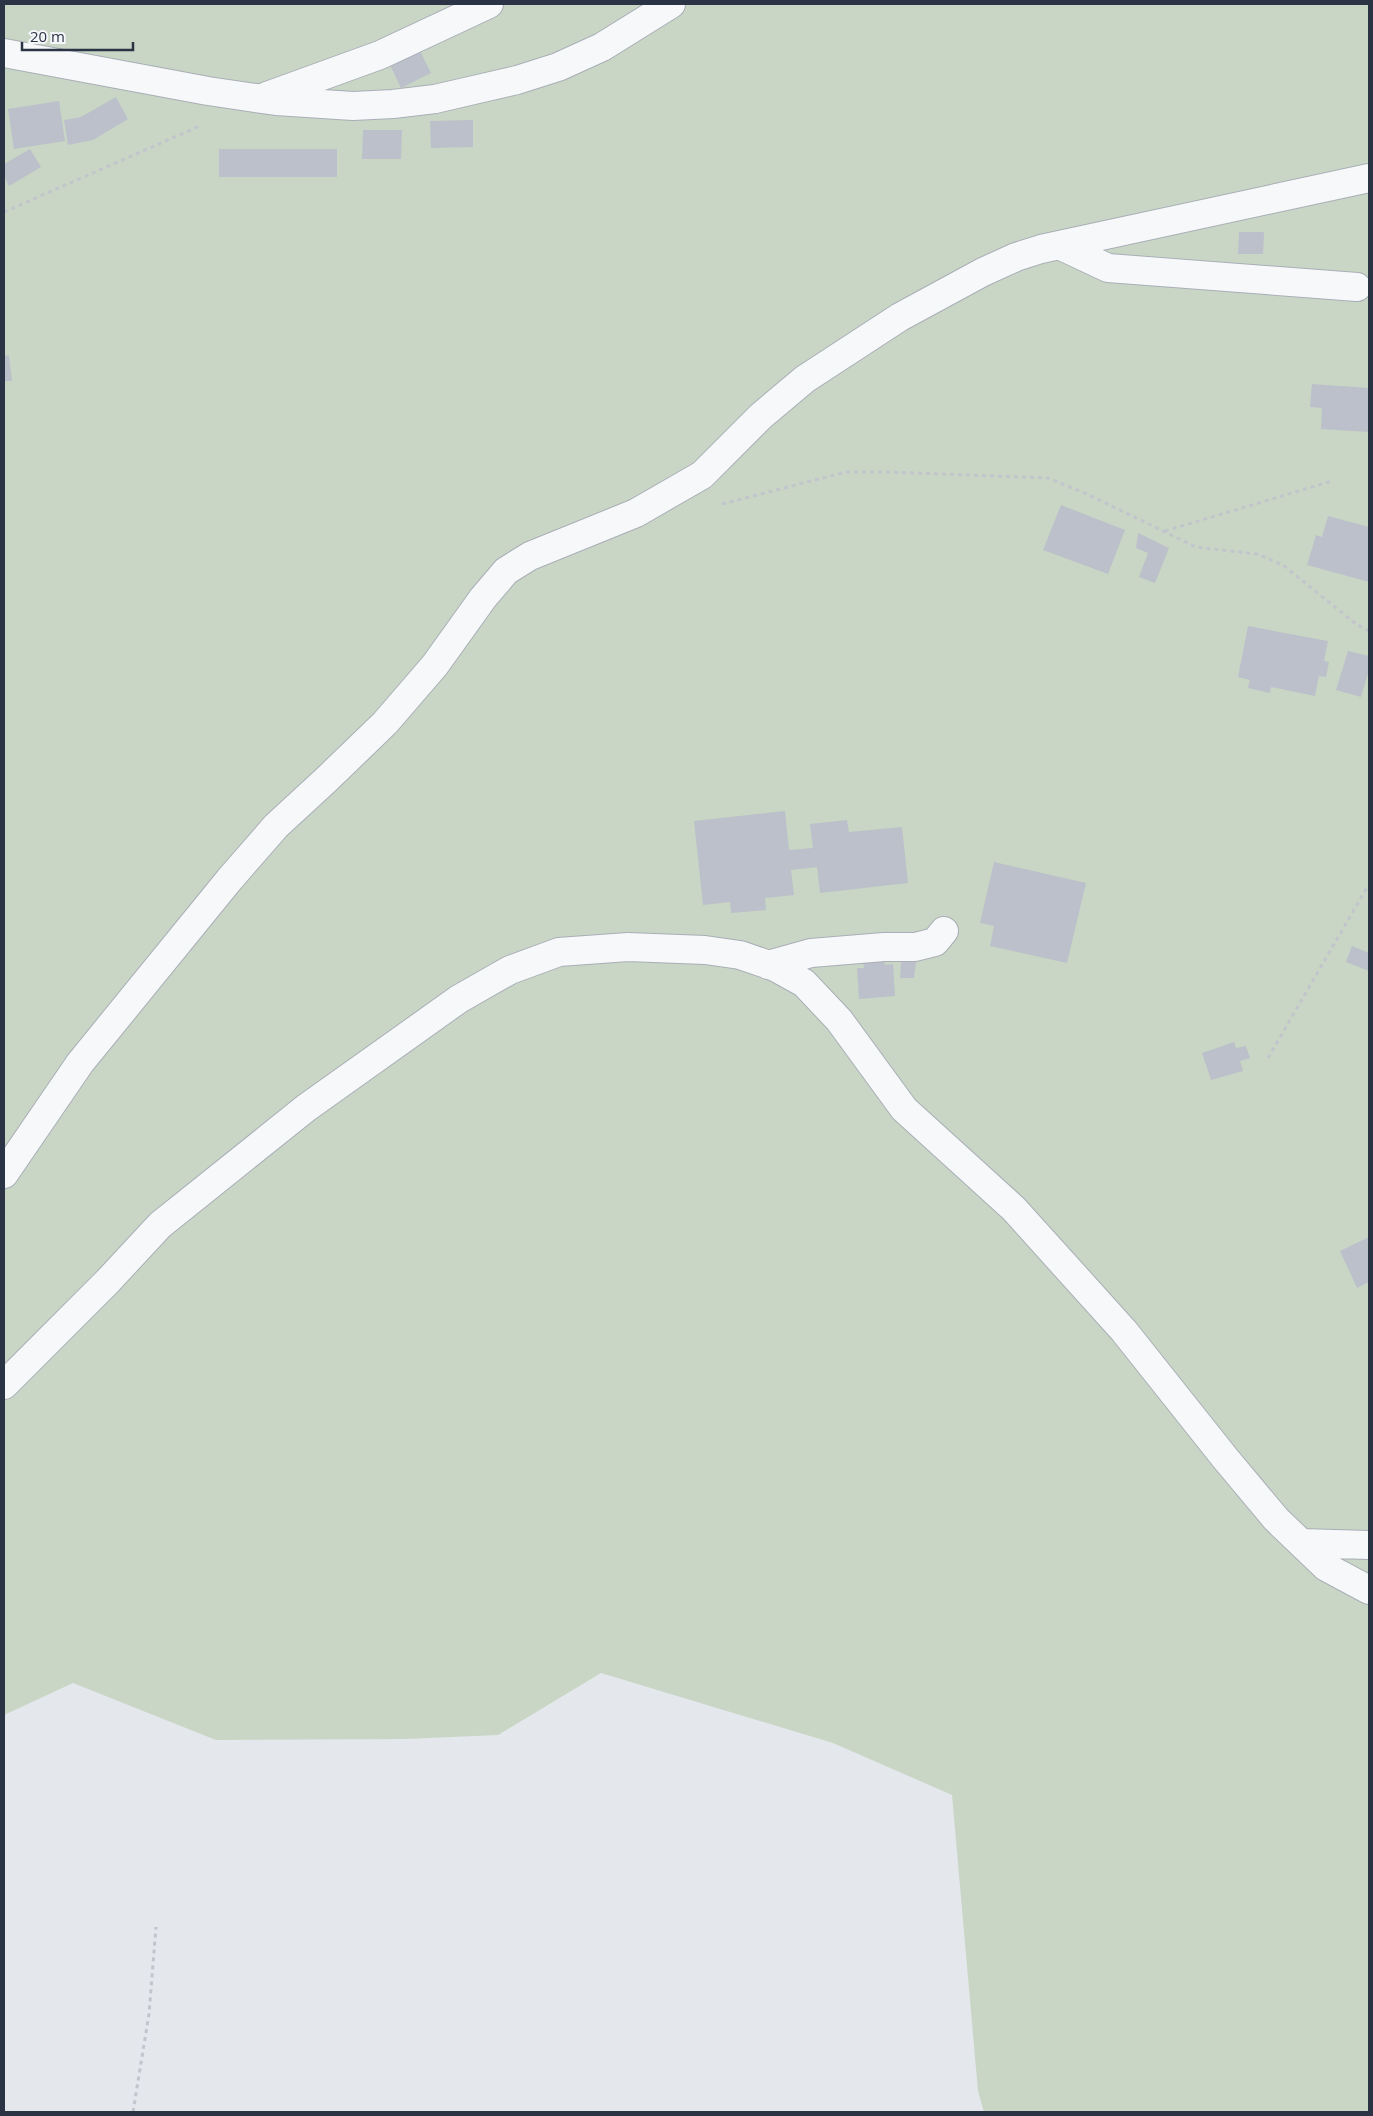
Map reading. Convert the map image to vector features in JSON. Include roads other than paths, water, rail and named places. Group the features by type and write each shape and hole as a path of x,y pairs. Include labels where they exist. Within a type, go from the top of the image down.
{"street":[{"path":"261,98 380,55 489,4"},
{"path":"4,53 208,91 261,98 352,106 393,104 435,99 517,80 558,67 602,47 671,4"},
{"path":"4,1174 80,1062 229,880 276,826 328,779 385,723 435,666 483,598 506,571 530,556 636,513 702,475 761,416 805,379 900,317 983,272 1016,257 1061,246 1369,178"},
{"path":"1061,246 1108,268 1357,287"},
{"path":"768,965 811,953 884,947 915,947 935,942 944,931"},
{"path":"4,1385 108,1281 160,1225 306,1108 459,999 510,970 558,952 628,947 705,950 740,955 768,965 804,983 839,1020 904,1109 1014,1209 1124,1331 1276,1519 1326,1567 1369,1590"},
{"path":"1302,1543 1369,1545"}]}
